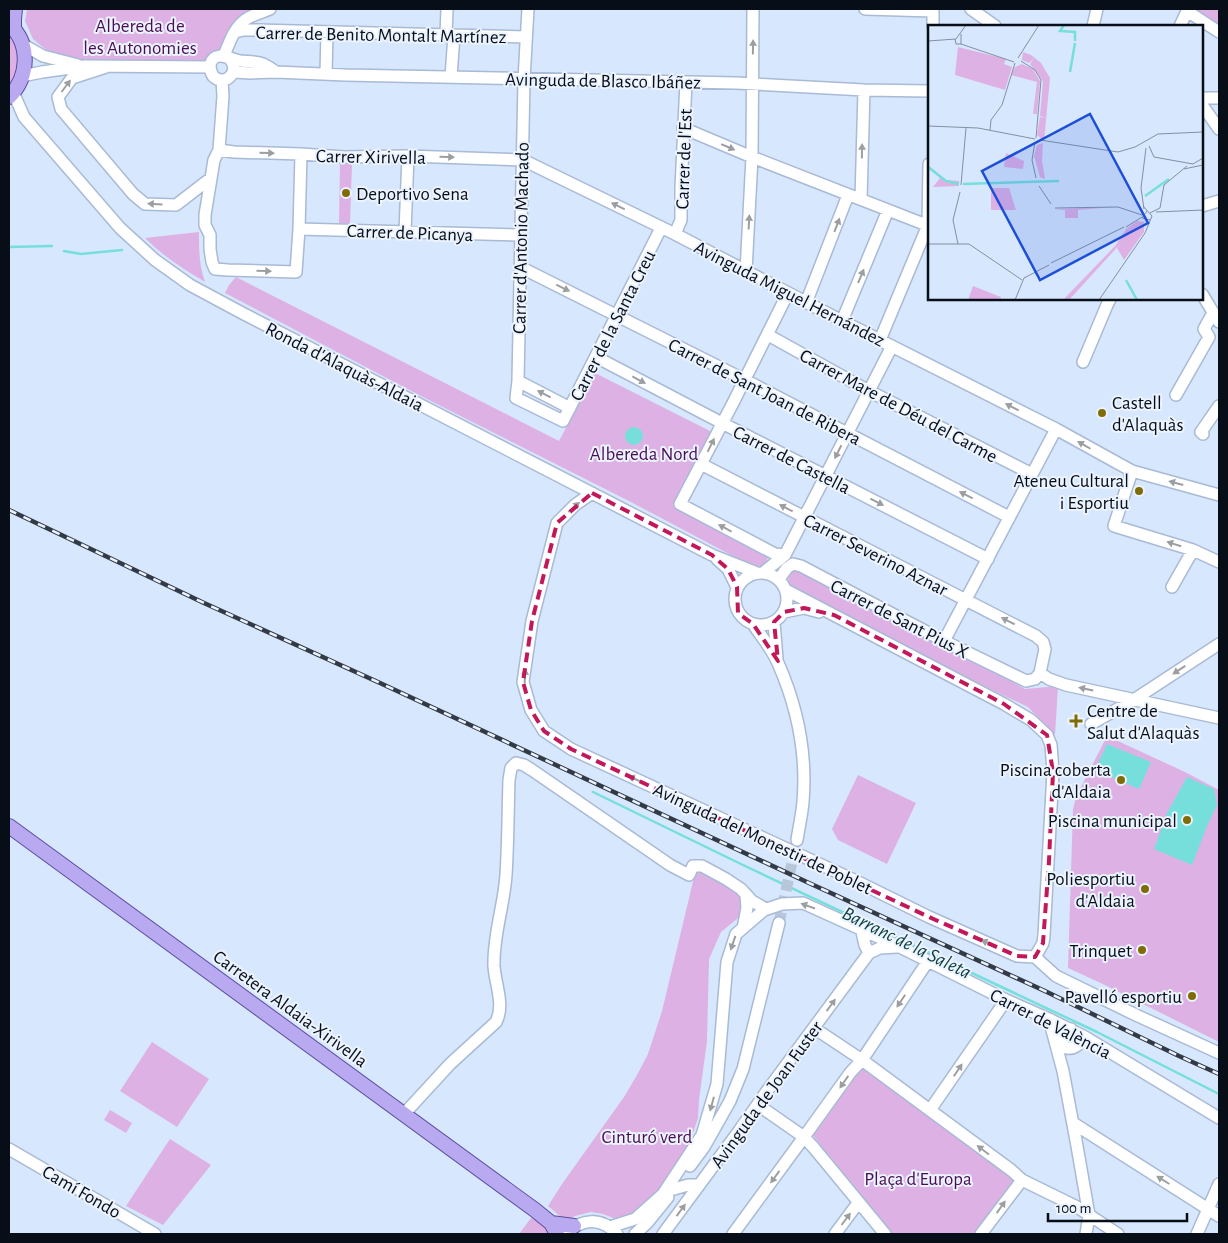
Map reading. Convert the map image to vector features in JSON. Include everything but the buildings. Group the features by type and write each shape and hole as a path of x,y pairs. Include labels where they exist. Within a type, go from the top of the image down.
{"main road":[{"path":"11,94 22,76 25,60 22,44 11,26 15,9"},
{"name":"Carretera Aldaia-Xirivella","path":"9,826 404,1114 554,1228 570,1230"}],"street":[{"path":"227,57 228,44 239,25 246,19 270,9"},
{"path":"447,9 451,77"},
{"name":"Carrer d'Antonio Machado","path":"528,9 524,79 518,381 516,398 563,421"},
{"path":"746,271 752,157 754,9"},
{"path":"865,9 933,10 933,25"},
{"path":"971,9 987,14 994,25"},
{"path":"1093,25 1098,9"},
{"path":"1180,25 1187,10 1219,32"},
{"path":"257,14 255,21 259,30"},
{"name":"Carrer de Benito Montalt Martínez","path":"235,32 259,30 526,37"},
{"path":"326,74 327,32"},
{"path":"22,44 43,56 85,66 210,68"},
{"path":"220,56 227,57 234,64 234,72 229,78 222,80 216,78 213,76 210,68 214,59 220,56"},
{"name":"Avinguda de Blasco Ibáñez","path":"227,57 259,63 276,72"},
{"path":"22,76 85,66"},
{"path":"106,67 72,78 58,97 61,110 134,194 146,204 176,205 211,178"},
{"name":"Avinguda de Blasco Ibáñez","path":"234,72 686,82 928,91"},
{"path":"222,80 223,96 219,150 214,160 205,215 210,235 212,262 216,269 296,272 301,154"},
{"name":"Carrer de l'Est","path":"675,234 681,220 686,82"},
{"path":"861,199 864,90"},
{"path":"11,94 24,117"},
{"path":"1203,98 1219,98"},
{"path":"1203,106 1219,128"},
{"path":"9,108 24,117"},
{"name":"Ronda d'Alaquàs-Aldaia","path":"24,117 120,228 155,260 190,285 252,319 712,555 760,572 772,574 779,579"},
{"path":"683,128 752,157 928,225 880,340"},
{"name":"Carrer Xirivella","path":"219,150 344,157 408,156 523,160"},
{"path":"406,232 408,156"},
{"name":"Avinguda Miguel Hernández","path":"523,160 675,234 806,303 1056,429 1132,471 1219,495"},
{"path":"806,303 848,195"},
{"path":"1203,206 1219,201"},
{"path":"842,321 888,210"},
{"name":"Carrer de la Santa Creu","path":"563,421 661,228"},
{"name":"Carrer de Picanya","path":"299,229 520,235"},
{"name":"Carrer de Sant Joan de Ribera","path":"520,267 745,380 1009,517"},
{"path":"785,555 775,554 680,504 788,293"},
{"path":"1176,395 1209,337 1204,329 1216,317 1203,296"},
{"path":"1083,362 1110,300"},
{"name":"Carrer Mare de Déu del Carme","path":"768,334 869,391 1032,474"},
{"path":"736,587 748,575 760,572 785,555 892,346"},
{"name":"Carrer de Castella","path":"596,357 988,559"},
{"path":"518,381 570,408"},
{"path":"1202,434 1201,432 1219,406"},
{"path":"944,641 1056,429"},
{"name":"Carrer Severino Aznar","path":"701,464 1036,636 1043,642 1045,650 1040,674"},
{"path":"1132,471 1114,526 1193,550 1219,562"},
{"name":"Avinguda del Monestir de Poblet","path":"592,493 575,505 557,523 532,620 523,682 531,710 544,731 570,749 846,876 929,917 1017,956 1034,957"},
{"path":"1172,587 1193,550"},
{"name":"Ronda d'Alaquàs-Aldaia","path":"712,555 728,570 736,587 734,596 738,613 745,620 753,624 778,661"},
{"name":"Carrer de Sant Pius X","path":"779,579 787,568 793,564 801,566 944,641 1026,681 1035,679 1040,674"},
{"path":"753,624 760,625 774,622 784,612 787,605 786,590 779,579"},
{"path":"786,590 1004,704 1031,720 1047,735 1051,745 1054,772 1043,943 1034,957 1056,976 1219,1053"},
{"path":"784,612 804,608 834,615"},
{"name":"Ronda d'Alaquàs-Aldaia","path":"774,622 778,661 793,704 801,735 804,773 803,802 797,840"},
{"path":"1092,724 1135,699 1219,644"},
{"path":"1040,674 1066,684 1219,718"},
{"path":"404,1114 450,1064 496,1022 499,1016 500,999 494,974 494,952 506,876 510,768 516,763 524,765 670,865 689,875 693,866 702,866 742,889 752,901 766,909 736,934 727,962 717,1084 702,1135 663,1194 635,1219"},
{"path":"743,928 747,908 746,895"},
{"name":"Carrer de València","path":"766,909 782,904 803,903 861,928 1071,1030 1219,1118"},
{"path":"635,1234 674,1189 704,1147 730,1102 743,1069 779,923"},
{"path":"861,928 865,945 869,952 880,948 900,947"},
{"name":"Avinguda de Joan Fuster","path":"663,1234 869,952"},
{"path":"733,1234 850,1073 862,1060 928,961"},
{"path":"930,1110 1006,1000"},
{"path":"1049,1019 1065,1045 1063,1071 1089,1215 1086,1234"},
{"path":"814,1028 862,1060 1022,1180 1077,1207 1118,1234"},
{"path":"1063,1071 1068,1059 1064,1035 1071,1030"},
{"path":"1065,1045 1084,1037"},
{"path":"758,1106 804,1137 885,1234"},
{"path":"1073,1123 1219,1216"},
{"name":"Camí Fondo","path":"9,1149 155,1234"},
{"path":"981,1234 1022,1180"},
{"path":"1197,1234 1219,1184"},
{"path":"674,1189 688,1185 699,1185"},
{"path":"570,1230 594,1221 614,1230 666,1199"},
{"path":"835,1234 858,1204"}],"highlighted area":[{"path":"592,493 712,555 728,569 737,587 738,613 753,624 778,661 774,622 784,612 804,608 834,615 1004,704 1047,735 1053,772 1049,861 1043,943 1035,957 1017,956 929,917 571,749 544,731 531,710 523,682 532,621 557,523"}],"green space":[{"name":"Albereda de les Autonomies","path":"27,9 255,9 223,51 206,63 85,62 50,53 33,39 25,21"},
{"path":"1191,9 1219,9 1219,31"},
{"path":"9,32 17,46 18,60 9,88"},
{"name":"Deportivo Sena","path":"340,164 352,164 350,224 339,223"},
{"path":"199,232 200,263 205,282 159,251 145,238"},
{"name":"Albereda Nord","path":"236,277 559,441 595,373 712,432 673,506 762,549 768,554 767,562 763,566 755,567 417,394 225,293"},
{"path":"795,568 1025,689 1058,686 1055,735 1028,707 958,674 794,590 788,581"},
{"name":"Poliesportiu d'Aldaia","path":"1107,736 1219,790 1219,1042 1068,968 1073,809 1076,797"},
{"path":"858,775 916,803 887,864 838,840 832,829"},
{"name":"Cinturó verd","path":"696,869 712,875 741,894 743,914 721,932 709,959 707,1041 698,1118 689,1145 671,1174 649,1201 635,1211 621,1219 591,1212 569,1219 562,1218 548,1206 624,1097 648,1054 662,1011"},
{"path":"152,1042 209,1079 177,1127 120,1091"},
{"name":"Plaça d'Europa","path":"860,1066 1015,1179 974,1234 891,1234 811,1133"},
{"path":"110,1110 132,1123 126,1133 104,1120"},
{"path":"170,1139 211,1165 163,1225 126,1206"},
{"path":"531,1218 542,1224 550,1234 519,1234"}],"shaded area":[{"path":"634,427 640,430 643,436 640,442 634,445 628,442 625,436 628,430"},
{"path":"1107,744 1151,762 1139,789 1095,770"},
{"name":"Piscina municipal","path":"1187,777 1214,789 1217,805 1192,865 1154,849 1167,813"}],"waterway":[{"path":"9,247 52,246"},
{"path":"64,251 81,254 122,250"},
{"name":"Barranc de la Saleta","path":"593,792 1097,1032 1219,1094"}],"tunnel":[{"path":"779,923 796,844"}],"railway":[{"path":"9,510 204,603 1047,992 1219,1074"}],"place":[{"name":"Deportivo Sena","path":"346,193"},
{"name":"Castell d'Alaquàs","path":"1102,413"},
{"name":"Ateneu Cultural i Esportiu","path":"1139,491"},
{"name":"Centre de Salut d'Alaquàs","path":"1076,721"},
{"name":"Piscina coberta d'Aldaia","path":"1121,780"},
{"name":"Piscina municipal","path":"1187,820"},
{"name":"Poliesportiu d'Aldaia","path":"1145,889"},
{"name":"Trinquet","path":"1142,950"},
{"name":"Pavelló esportiu","path":"1192,996"}]}
